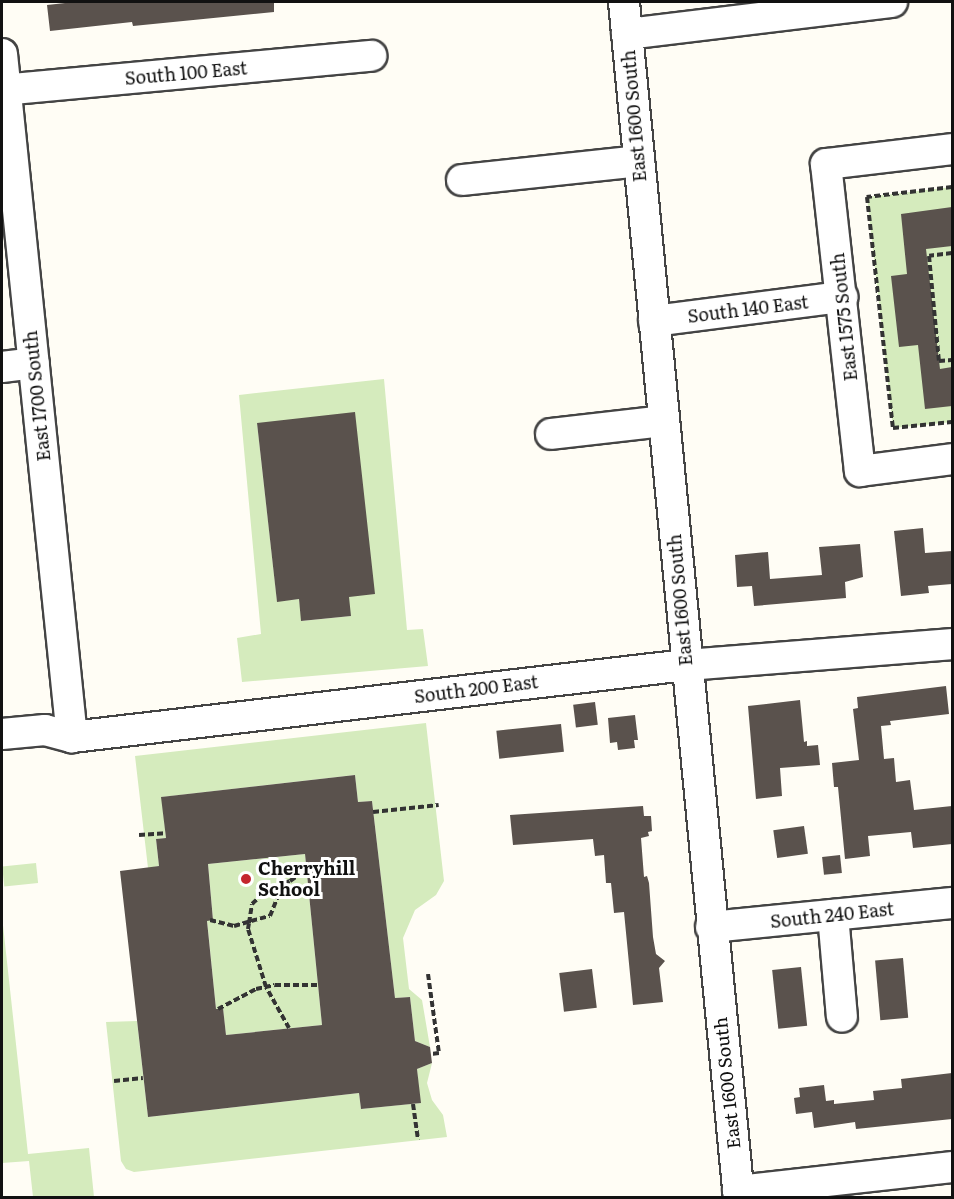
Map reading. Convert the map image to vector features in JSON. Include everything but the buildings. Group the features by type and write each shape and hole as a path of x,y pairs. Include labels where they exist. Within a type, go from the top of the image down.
{"street":[{"name":"East 1600 South","path":"624,2 738,1194"},
{"path":"627,34 892,2"},
{"name":"East 1700 South","path":"2,54 3,90 34,363 72,737"},
{"name":"South 100 East","path":"3,90 371,57"},
{"name":"East 1575 South","path":"952,149 826,164 860,471 952,459"},
{"path":"462,180 639,161"},
{"name":"South 140 East","path":"654,321 842,297"},
{"path":"2,367 34,363"},
{"path":"551,434 663,421"},
{"name":"South 200 East","path":"2,734 45,730 72,737 686,665 952,644"},
{"name":"South 240 East","path":"711,927 952,903"},
{"path":"833,915 842,1017"},
{"path":"738,1194 952,1167"}],"path":[{"path":"952,187 867,196 893,428 952,422"},
{"path":"952,253 929,256 939,362 952,360"},
{"path":"373,812 440,805"},
{"path":"139,835 165,833"},
{"path":"289,1029 266,987 248,929 252,904 268,889 307,869"},
{"path":"210,920 234,926 270,916 283,883"},
{"path":"428,975 439,1053 431,1054"},
{"path":"218,1009 256,989 318,985"},
{"path":"114,1081 143,1078"},
{"path":"413,1104 418,1140"}],"green space":[{"path":"952,187 952,422 893,428 867,197"},
{"path":"384,379 407,630 423,629 428,666 242,682 237,638 261,634 239,395","holes":["257,423 351,616 302,621 299,599 277,601"]},
{"path":"426,723 444,881 436,895 415,910 403,938 409,989 422,1000 430,1047 415,1041 410,997 395,998 372,801 358,802 355,775 162,797 166,838 156,839 159,866 148,868 135,756"},
{"path":"305,854 322,1025 226,1035 223,1009 216,1009 207,920 213,919 208,864"},
{"path":"36,863 38,883 4,886 2,867"},
{"path":"2,916 28,1154 89,1148 94,1197 33,1197 29,1161 2,1163"},
{"path":"137,1021 148,1117 359,1093 361,1109 420,1103 417,1069 432,1063 427,1083 432,1100 443,1115 447,1137 134,1172 126,1169 121,1161 106,1022"}],"place":[{"name":"Cherryhill School","path":"246,879"}]}
